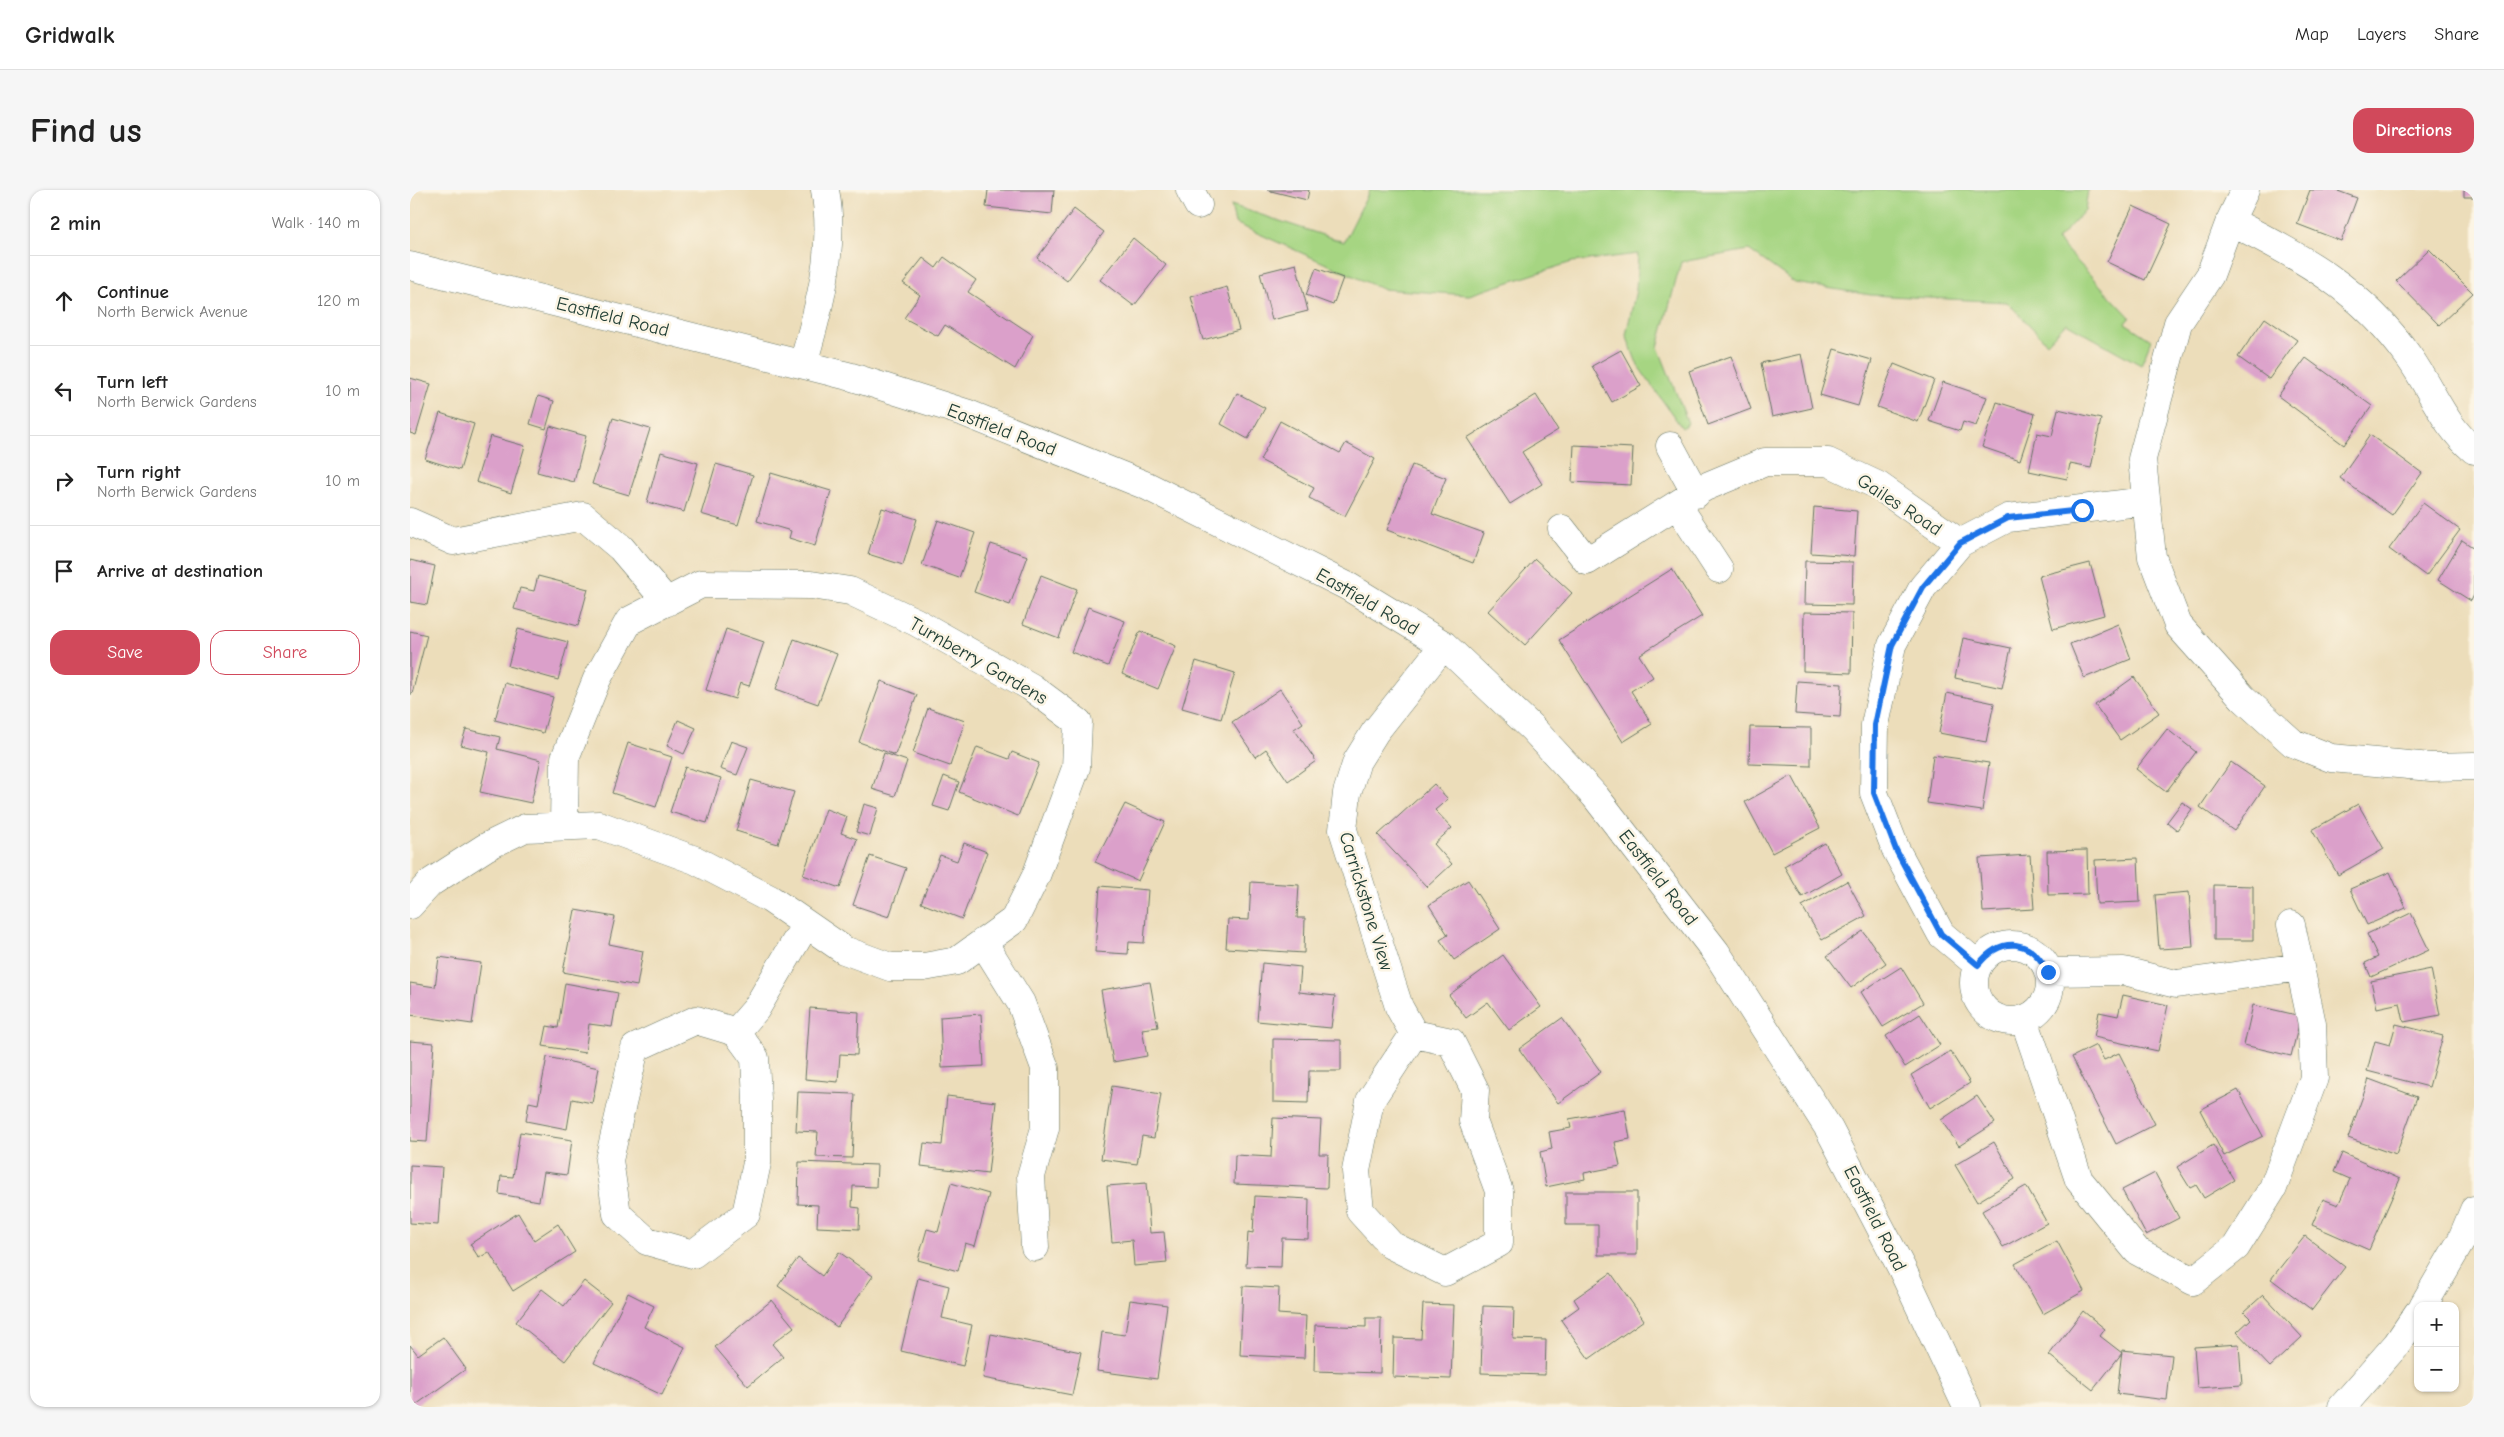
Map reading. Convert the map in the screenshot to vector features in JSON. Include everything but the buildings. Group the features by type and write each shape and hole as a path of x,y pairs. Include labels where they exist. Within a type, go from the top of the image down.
{"street":[{"path":"803,364 827,262 828,207 825,190"},
{"path":"2245,190 2230,221 2210,275 2178,323 2142,459 2152,557 2178,625 2243,698 2293,743 2331,758 2431,767 2474,766"},
{"path":"2230,221 2293,252 2328,275 2369,309 2409,357 2449,426 2474,450"},
{"name":"Eastfield Road","path":"410,266 803,364 852,377 966,413 1147,486 1349,587 1444,645 1532,728 1595,796 1716,952 1829,1128 1902,1270 1967,1407"},
{"path":"1670,446 1687,500 1719,569"},
{"name":"Gailes Road","path":"1562,529 1588,561 1705,487 1765,462 1828,462 1879,486 1960,543"},
{"path":"1978,965 1941,934 1896,850 1874,793 1875,725 1892,645 1923,587 1960,543 2008,518 2146,501"},
{"path":"410,522 453,541 583,516 621,548 667,602"},
{"name":"Turnberry Gardens","path":"410,905 430,883 486,847 525,828 599,825 695,860 770,899 844,950 890,967 924,967 957,961 1014,920 1036,876 1076,768 1078,722 1031,687 916,622 850,591 811,585 701,584 629,621 597,679 566,758 564,826"},
{"name":"Carrickstone View","path":"1414,1034 1400,1008 1343,830 1346,792 1357,761 1375,732 1444,645"},
{"path":"736,1032 756,1009 806,924"},
{"path":"2024,1019 2079,1180 2137,1251 2193,1281 2236,1247 2274,1188 2314,1078 2312,1024 2291,925"},
{"path":"983,942 1022,1004 1046,1068 1045,1128 1031,1176 1036,1246"},
{"path":"2005,945 2016,945 2029,949 2041,958 2048,972 2050,985 2044,1004 2024,1019 2011,1021 1998,1018 1981,1005 1975,993 1974,982 1978,965 1993,950 2005,945"},
{"path":"2048,972 2124,971 2176,984 2300,967"},
{"path":"696,1020 736,1032 754,1058 757,1100 757,1163 746,1214 693,1254 647,1241 617,1214 609,1160 635,1048 696,1020"},
{"path":"1414,1034 1451,1042 1475,1090 1473,1121 1498,1191 1499,1243 1445,1272 1391,1245 1360,1211 1356,1171 1370,1101 1414,1034"},
{"path":"2425,1302 2461,1241 2474,1210"},
{"path":"2342,1407 2390,1351 2414,1318"}],"green space":[{"path":"1370,190 2088,190 2085,210 2057,240 2130,317 2125,323 2151,340 2141,365 2066,323 2047,343 2007,302 1871,295 1795,283 1749,250 1681,262 1658,347 1688,423 1682,428 1638,366 1626,335 1636,290 1638,254 1572,262 1469,295 1382,289 1235,223 1231,205 1344,242"}],"route":[{"path":"2048,972 2041,958 2029,949 2016,945 2005,945 1993,950 1978,965 1941,934 1896,850 1874,793 1875,725 1892,645 1923,587 1960,543 2008,518 2082,510"}]}
